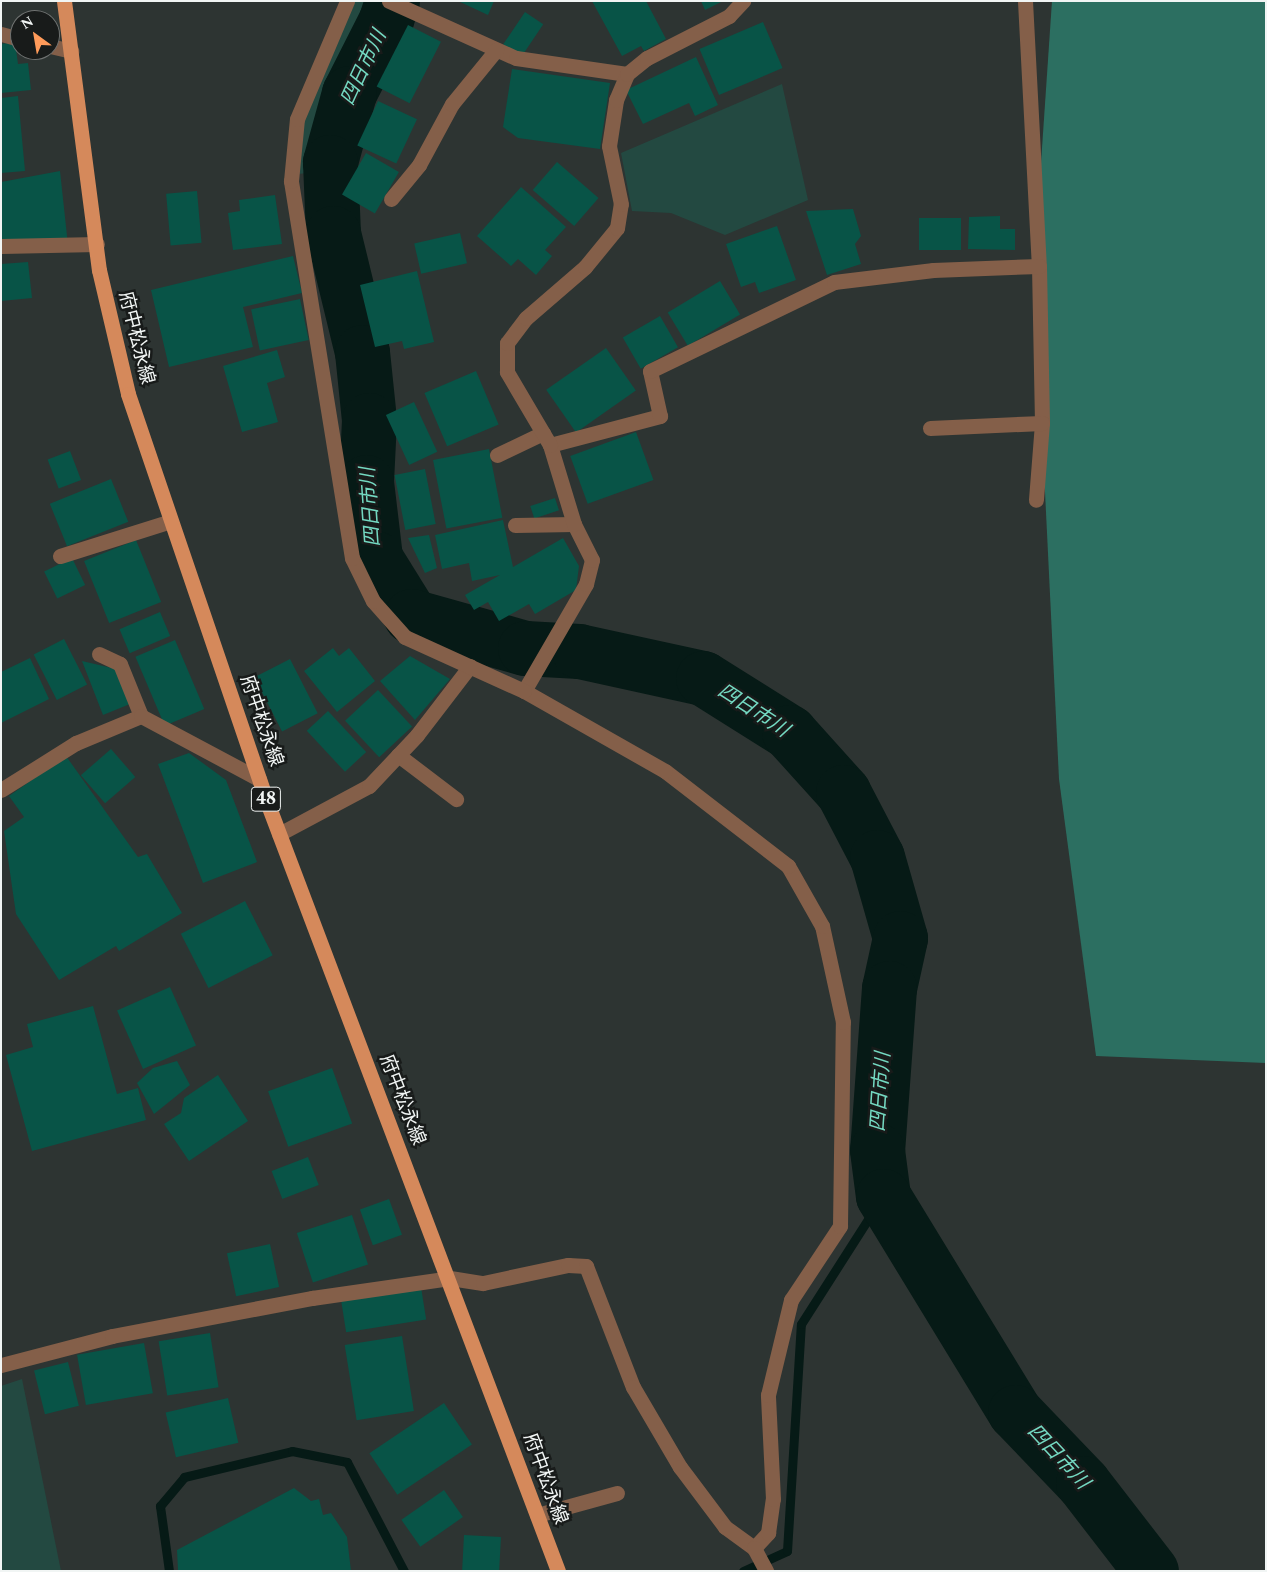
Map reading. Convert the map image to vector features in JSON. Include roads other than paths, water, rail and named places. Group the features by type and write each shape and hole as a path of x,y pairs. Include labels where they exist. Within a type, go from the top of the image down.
{"main road":[{"name":"府中松永線","path":"64,1 99,270 128,394 279,834 450,1278 558,1571"}],"street":[{"path":"347,1 297,119 291,181 352,558 373,601 406,637 524,690 665,771 788,866 822,926 843,1022 840,1226 790,1300 768,1395 773,1499 768,1533 754,1548"},
{"path":"524,690 586,584 592,560 574,524 547,439 507,372 507,343 526,318 585,267 617,228 621,204 609,146 616,100 627,74 646,58 729,16 743,1"},
{"path":"1025,1 1039,266 1042,423 1036,500"},
{"path":"394,4 516,58 627,74"},
{"path":"60,48 70,51"},
{"path":"391,199 419,165 452,104 496,50"},
{"path":"1,246 97,244"},
{"path":"497,455 547,439 660,416 650,371 834,282 933,270 1039,266"},
{"path":"930,428 1042,423"},
{"path":"60,556 171,521"},
{"path":"515,525 574,524"},
{"path":"99,654 120,664 141,716 259,779"},
{"path":"279,834 369,786 398,755 470,666"},
{"path":"1,790 76,743 141,716"},
{"path":"398,755 456,799"},
{"path":"1,1365 112,1336 312,1298 450,1278 483,1283 568,1264 586,1266 633,1387 680,1467 725,1527 754,1548 766,1571"},
{"path":"537,1515 617,1493"}],"waterway":[{"name":"四日市川","path":"392,1 386,20 349,93 330,162 333,233 362,352 369,420 366,482 375,558 411,616 525,648 579,651 703,678 789,732 843,792 877,857 900,938 889,988 877,1150 883,1196 1015,1412 1083,1483 1151,1571"},
{"path":"743,1571 787,1551 801,1324 883,1196"},
{"path":"169,1571 160,1506 184,1477 292,1451 347,1462 404,1571"}]}
